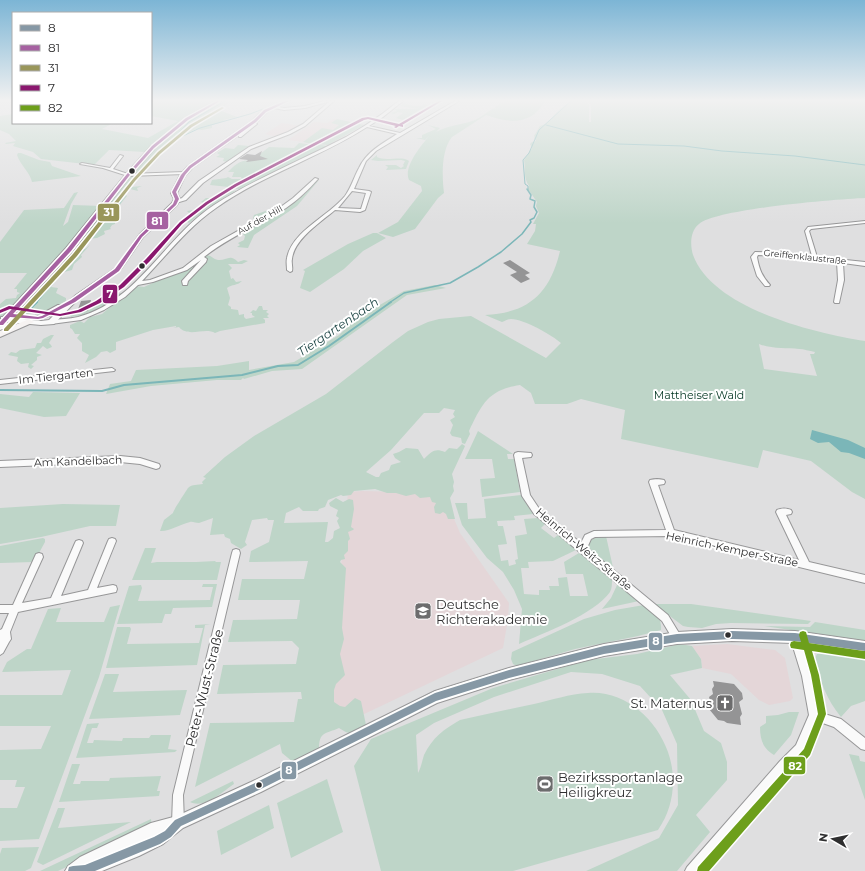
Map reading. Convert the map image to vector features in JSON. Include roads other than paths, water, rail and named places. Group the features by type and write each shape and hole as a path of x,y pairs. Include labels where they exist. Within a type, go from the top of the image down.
{"main road":[{"path":"3,320 44,280 128,176 159,142"},
{"path":"0,334 34,320"}],"street":[{"path":"176,202 174,192 184,173 204,155 227,142"},
{"path":"51,322 73,301 118,269 141,236 176,202 184,199 201,182 250,148 267,142"},
{"path":"3,320 34,320 44,323 79,319 100,311 116,302 184,232 212,208 240,192 340,142"},
{"path":"290,270 290,257 299,240 311,227 335,209 351,190 360,167 367,157 378,147 387,142"},
{"path":"111,169 121,156"},
{"path":"82,164 101,166 128,176 184,173"},
{"name":"Auf der Hill","path":"135,284 151,281 189,267 217,245 284,207 295,199 316,179"},
{"path":"335,209 363,210 369,192 351,190"},
{"path":"815,257 807,231 810,228 865,222"},
{"name":"Greiffenklaustraße","path":"767,285 759,277 755,260 756,254 815,257 865,264"},
{"path":"185,284 185,281 203,262 204,259 200,257"},
{"path":"837,302 841,280 840,261"},
{"path":"3,320 34,320 73,301"},
{"path":"0,328 21,321"},
{"name":"Im Tiergarten","path":"0,382 112,370"},
{"name":"Heinrich-Weitz-Straße","path":"528,455 518,455 526,496 537,512 665,618 677,638"},
{"name":"Am Kandelbach","path":"0,464 115,459 140,461 156,466"},
{"path":"662,482 653,482 671,533"},
{"path":"788,512 780,512 806,565"},
{"name":"Heinrich-Kemper-Straße","path":"582,549 588,537 594,534 671,533 865,579"},
{"path":"91,593 112,541"},
{"path":"54,601 79,543"},
{"name":"Peter-Wust-Straße","path":"178,823 178,795 236,554"},
{"path":"0,650 6,638 3,634 39,557"},
{"path":"0,610 15,609 113,588"},
{"path":"74,871 85,870 157,841 168,834 178,823 256,787 435,697 509,674 604,650 677,638 732,635 795,637 865,647"},
{"path":"691,871 779,770 800,749 814,715 807,676 795,637"},
{"path":"814,715 837,723 865,745"}],"water":[{"path":"812,430 848,440 865,448 865,459 849,453 841,452 829,442 818,443 810,439"}],"waterway":[{"path":"127,190 171,142"},
{"name":"Tiergartenbach","path":"528,190 528,186 525,184 523,160 529,153 534,142"},
{"path":"609,142 618,144 684,146 722,151 795,156 865,165"},
{"path":"36,303 78,250 117,207 128,189"},
{"name":"Tiergartenbach","path":"389,303 404,293 450,283 501,252 522,234 531,222 530,220 534,218 537,212 534,207 535,201 530,199 531,195 527,189"},
{"name":"Tiergartenbach","path":"0,390 102,391 124,385 242,375 278,366 298,365 329,346 391,302"},
{"path":"29,310 36,303"}],"place":[{"name":"Deutsche Richterakademie","path":"423,611"},
{"name":"St. Maternus","path":"725,703"},
{"name":"Bezirkssportanlage Heiligkreuz","path":"545,784"}],"park label":[{"name":"Mattheiser Wald","path":"699,395"}]}
